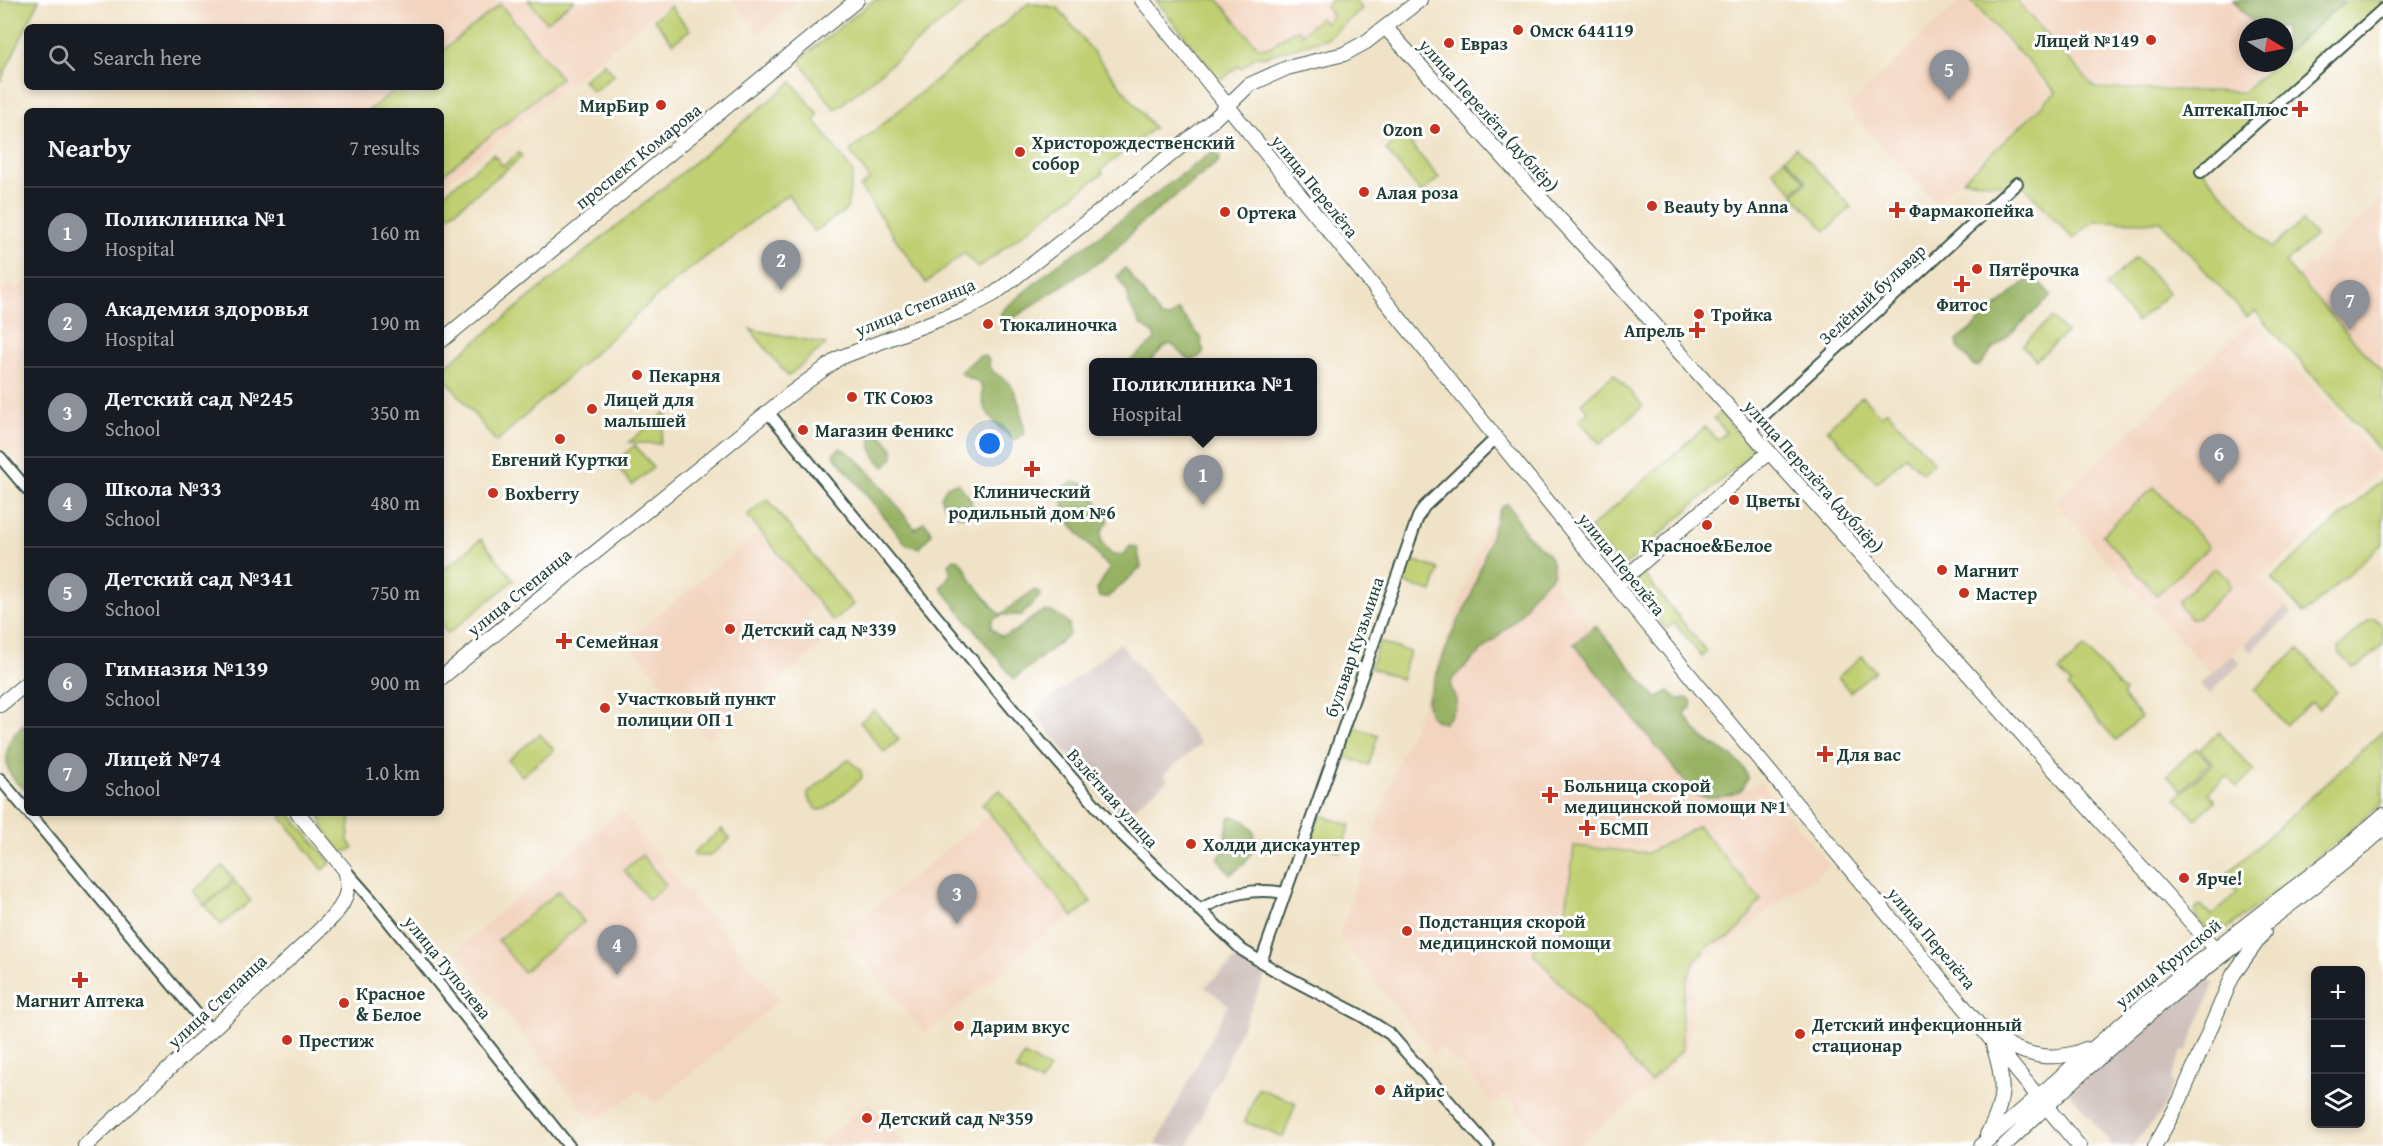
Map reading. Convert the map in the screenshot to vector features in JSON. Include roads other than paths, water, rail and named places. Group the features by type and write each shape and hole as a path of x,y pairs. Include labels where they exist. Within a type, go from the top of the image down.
{"street":[{"name":"проспект Комарова","path":"444,339 858,0"},
{"name":"улица Перелёта","path":"1142,0 1616,586 2079,1146"},
{"name":"улица Степанца","path":"444,676 768,412 839,358 966,309 994,294 1136,183 1212,120 1249,85 1287,68 1344,54 1366,42 1420,0"},
{"path":"2201,172 2383,9"},
{"name":"улица Перелёта (дублёр)","path":"1385,27 2215,949"},
{"name":"Зелёный бульвар","path":"1749,429 2017,183"},
{"name":"Взлётная улица","path":"768,412 1015,712 1116,829 1236,945 1261,962 1362,1016 1390,1034 1488,1146"},
{"name":"бульвар Кузьмина","path":"1261,962 1418,518 1424,507 1496,438"},
{"path":"1616,586 1770,452"},
{"path":"0,457 24,485"},
{"path":"0,705 24,685"},
{"path":"0,779 24,807"},
{"name":"улица Крупской","path":"1981,1145 2149,1000 2344,849 2383,815"},
{"path":"31,816 211,1031"},
{"name":"улица Туполева","path":"300,816 370,898 568,1146"},
{"path":"311,816 313,831"},
{"name":"улица Крупской","path":"2004,1146 2047,1107 2063,1089 2166,1000 2294,903 2383,829"},
{"path":"345,870 348,885 345,901"},
{"path":"1199,910 1234,893 1272,891 1285,893"},
{"path":"345,901 357,895 370,898"},
{"name":"улица Степанца","path":"86,1146 307,942 341,908 345,901"},
{"path":"2155,1146 2180,1100 2233,975 2262,933 2294,903"},
{"path":"1985,1030 2014,1047 2046,1057 2072,1055 2099,1042"},
{"path":"1981,1145 1998,1116 2003,1096 1999,1062 1985,1030"}],"place":[{"name":"Омск 644119","path":"1518,30"},
{"name":"Лицей №149","path":"2151,40"},
{"name":"Евраз","path":"1449,43"},
{"name":"Детский сад №341","path":"1949,100"},
{"name":"МирБир","path":"661,105"},
{"name":"АптекаПлюс","path":"2300,109"},
{"name":"Ozon","path":"1435,129"},
{"name":"Христорождественский собор","path":"1020,152"},
{"name":"Алая роза","path":"1364,192"},
{"name":"Beauty by Anna","path":"1652,206"},
{"name":"Фармакопейка","path":"1897,210"},
{"name":"Ортека","path":"1225,212"},
{"name":"Пятёрочка","path":"1977,269"},
{"name":"Фитос","path":"1962,284"},
{"name":"Академия здоровья","path":"781,290"},
{"name":"Тройка","path":"1699,314"},
{"name":"Тюкалиночка","path":"988,324"},
{"name":"Апрель","path":"1697,330"},
{"name":"Лицей №74","path":"2350,330"},
{"name":"Пекарня","path":"637,375"},
{"name":"ТК Союз","path":"852,397"},
{"name":"Лицей для малышей","path":"592,409"},
{"name":"Магазин Феникс","path":"803,430"},
{"name":"Евгений Куртки","path":"560,439"},
{"name":"Клинический родильный дом №6","path":"1032,469"},
{"name":"Гимназия №139","path":"2219,484"},
{"name":"Boxberry","path":"493,493"},
{"name":"Цветы","path":"1734,500"},
{"name":"Поликлиника №1","path":"1203,505"},
{"name":"Красное&Белое","path":"1707,525"},
{"name":"Магнит","path":"1942,570"},
{"name":"Мастер","path":"1964,593"},
{"name":"Детский сад №339","path":"730,629"},
{"name":"Семейная","path":"564,641"},
{"name":"Участковый пункт полиции ОП 1","path":"605,708"},
{"name":"Для вас","path":"1825,754"},
{"name":"Больница скорой медицинской помощи №1","path":"1550,795"},
{"name":"БСМП","path":"1587,828"},
{"name":"Холди дискаунтер","path":"1191,844"},
{"name":"Ярче!","path":"2184,878"},
{"name":"Детский сад №245","path":"957,924"},
{"name":"Подстанция скорой медицинской помощи","path":"1407,931"},
{"name":"Школа №33","path":"617,975"},
{"name":"Магнит Аптека","path":"80,980"},
{"name":"Красное & Белое","path":"344,1003"},
{"name":"Дарим вкус","path":"959,1026"},
{"name":"Детский инфекционный стационар","path":"1800,1034"},
{"name":"Престиж","path":"287,1040"},
{"name":"Айрис","path":"1380,1090"},
{"name":"Детский сад №359","path":"867,1118"}]}
